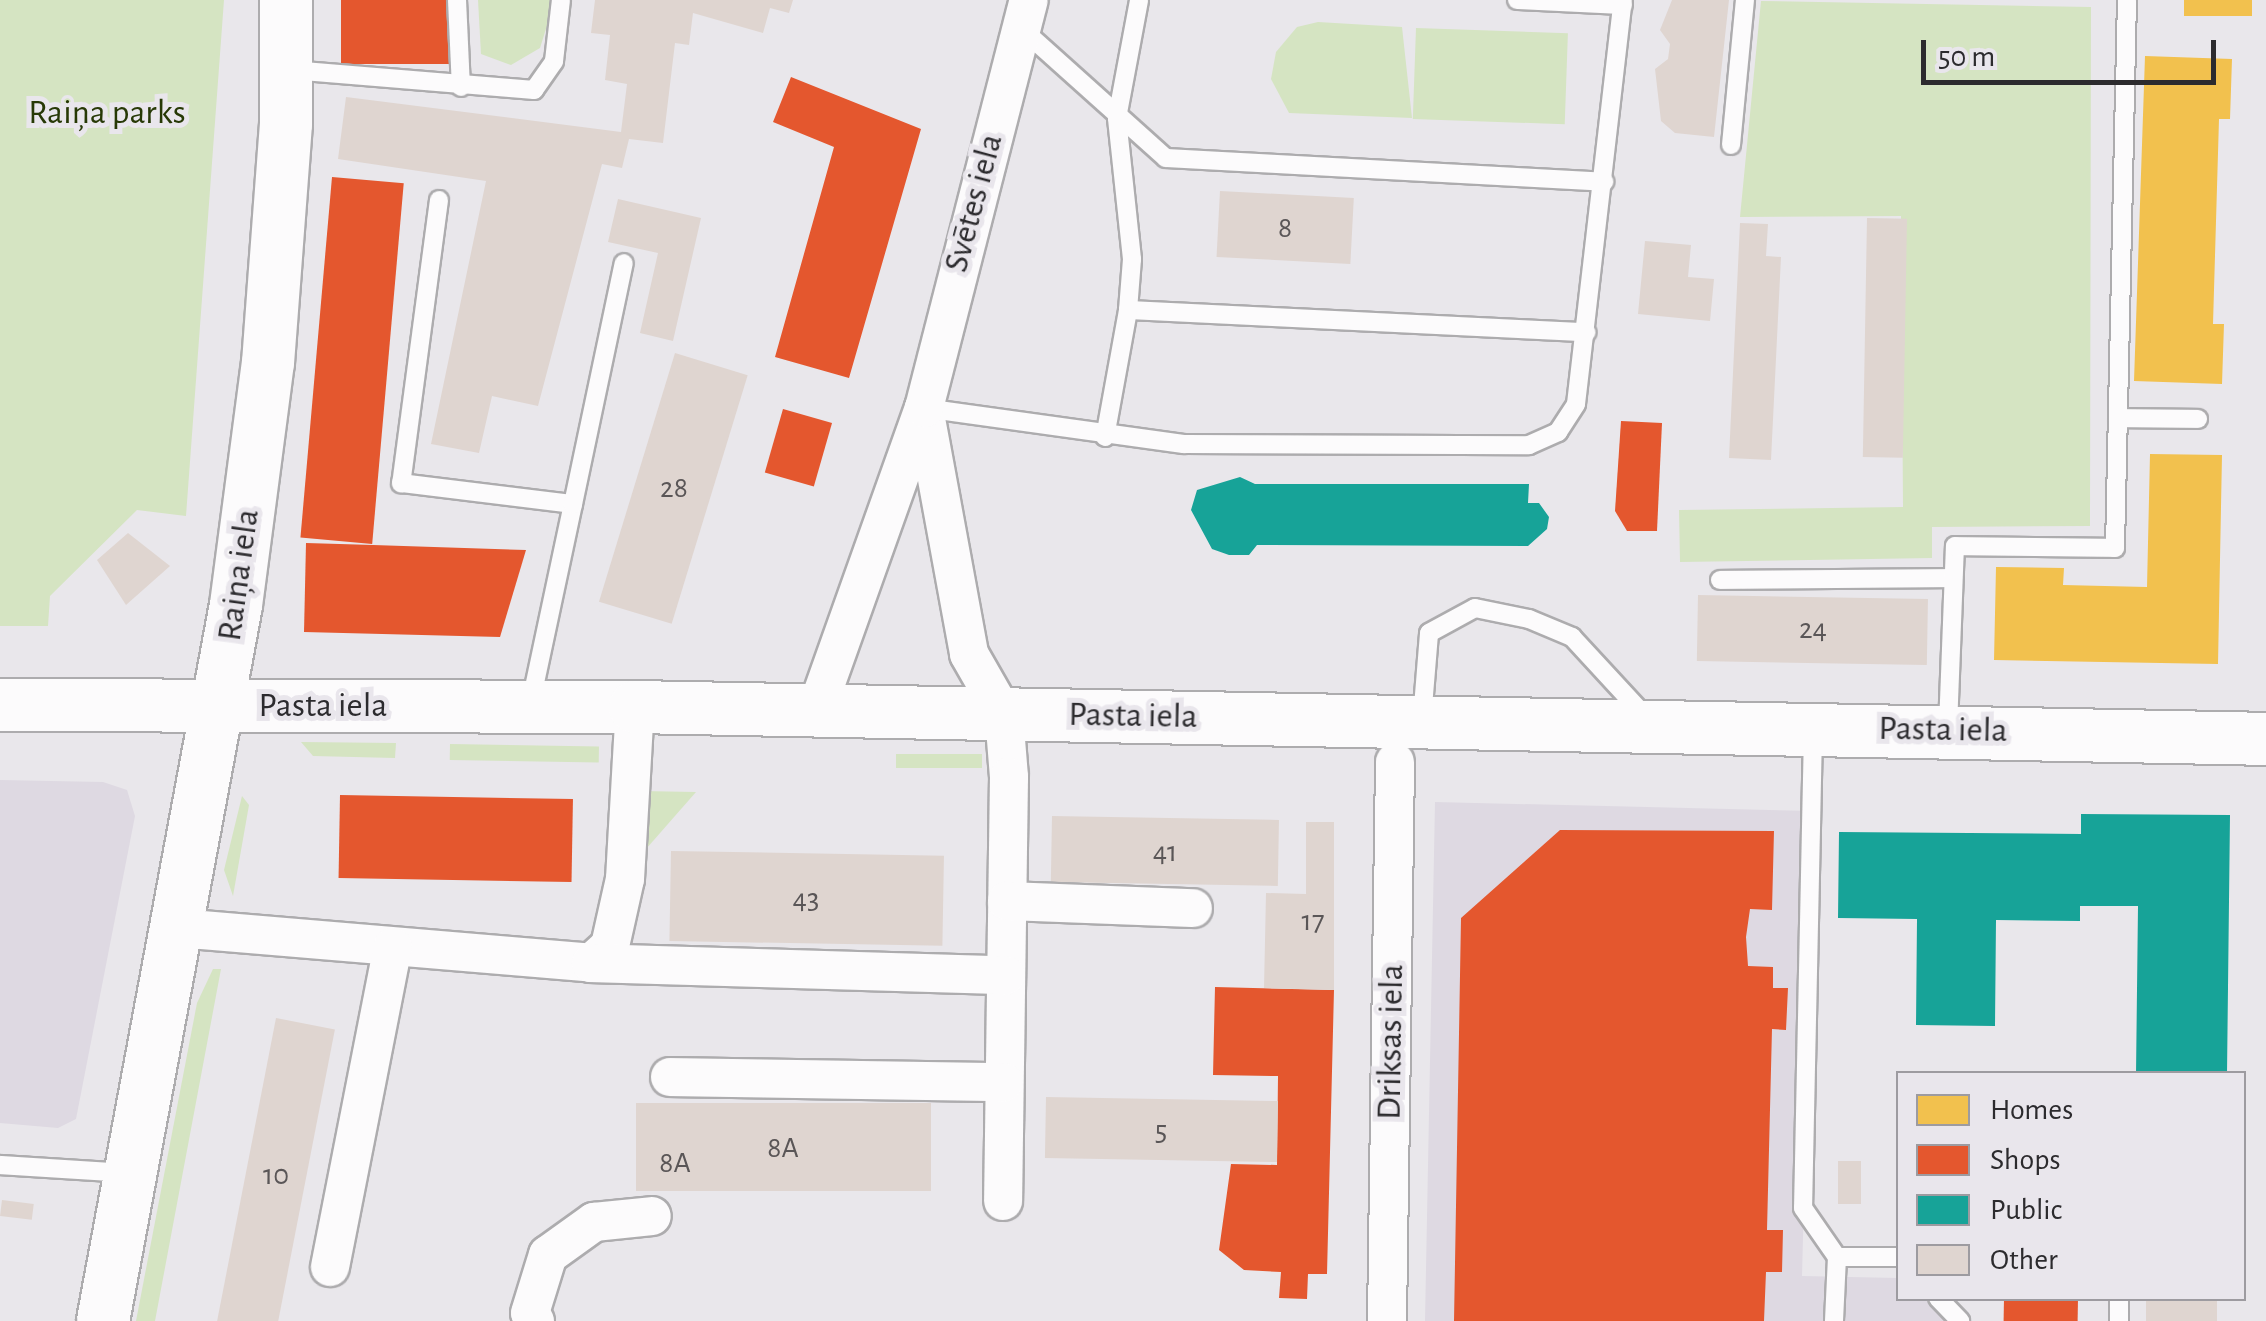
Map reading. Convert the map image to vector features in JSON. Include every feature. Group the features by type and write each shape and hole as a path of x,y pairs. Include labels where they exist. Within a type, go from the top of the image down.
{"main road":[{"name":"Raiņa iela","path":"103,1321 218,705 268,362 286,70 286,0"},
{"name":"Pasta iela","path":"0,705 635,707 1004,714 1409,740 1652,724 2266,739"}],"street":[{"name":"Svētes iela","path":"816,712 924,408 1026,14"},
{"name":"Svētes iela","path":"924,408 968,654 1004,714"},
{"path":"590,962 610,946 624,879 635,707"},
{"path":"1003,1201 1007,901 1004,714"},
{"name":"Driksas iela","path":"1387,1321 1409,740"},
{"path":"1007,901 1193,908"},
{"path":"178,928 590,962 1006,975"},
{"path":"330,1267 393,946"},
{"path":"670,1078 1004,1082"},
{"path":"535,1321 530,1313 548,1255 594,1222 652,1216"}],"lane":[{"path":"457,0 461,87"},
{"path":"286,70 534,90 554,61 561,0"},
{"path":"1105,437 1128,310 1132,259 1117,118 1139,0"},
{"path":"924,408 1105,437 1184,444 1528,445 1558,432 1576,404 1623,2 1518,0"},
{"path":"1731,145 1745,0"},
{"path":"1948,730 1954,546 2115,548 2127,0"},
{"path":"1026,14 1117,118 1166,158 1604,182"},
{"path":"439,200 402,484 574,504"},
{"path":"529,707 624,263"},
{"path":"1128,310 1586,332"},
{"path":"2118,418 2198,418"},
{"path":"1720,580 1952,578"},
{"path":"1409,740 1430,632 1474,608 1572,637 1652,724"},
{"path":"1813,727 1803,1208 1837,1256 1834,1321"},
{"path":"0,1165 131,1174"},
{"path":"1837,1256 1896,1257"},
{"path":"1941,1301 1960,1321"}],"shaded area":[{"path":"0,780 103,782 127,790 135,816 76,1119 58,1128 0,1123"},
{"path":"1435,802 1814,811 1802,1276 1896,1278 1896,1301 1950,1301 1949,1321 1425,1321"}],"green space":[{"name":"Raiņa parks","path":"0,0 224,0 186,516 137,510 50,596 48,626 0,626"},
{"path":"478,0 555,0 540,48 511,65 481,54"},
{"path":"1761,1 2091,7 2090,526 1932,527 1932,558 1680,562 1679,510 1903,507 1901,216 1740,217"},
{"path":"1318,22 1402,27 1412,118 1289,113 1271,79 1276,52 1297,27"},
{"path":"1416,28 1568,33 1565,124 1413,119"},
{"path":"301,742 396,743 395,758 313,756"},
{"path":"450,744 599,747 599,763 450,760"},
{"path":"896,754 982,754 982,768 896,768"},
{"path":"640,791 696,792 639,857"},
{"path":"242,796 249,805 233,896 224,870"},
{"path":"213,969 221,969 155,1321 136,1321 197,1003"}],"building: Homes":[{"path":"2184,0 2252,0 2252,16 2184,16"},
{"path":"2145,56 2232,59 2230,119 2219,119 2213,324 2224,324 2222,384 2134,381"},
{"path":"2150,454 2222,455 2218,664 1994,660 1996,567 2064,568 2063,585 2147,587"}],"building: Shops":[{"path":"341,0 454,0 454,64 341,64"},
{"path":"791,77 921,129 849,378 775,357 834,147 773,122"},
{"path":"332,177 404,183 372,544 300,538"},
{"path":"783,409 832,423 814,487 765,472"},
{"path":"1621,421 1662,423 1657,531 1627,531 1615,511"},
{"path":"306,543 526,550 500,637 304,632"},
{"path":"340,795 573,799 572,882 339,878"},
{"path":"1560,830 1774,831 1772,910 1750,909 1746,937 1748,966 1773,967 1773,988 1788,988 1786,1030 1772,1029 1767,1230 1783,1230 1782,1272 1766,1272 1764,1321 1454,1321 1461,918"},
{"path":"1215,987 1334,990 1327,1274 1308,1274 1307,1299 1279,1298 1281,1272 1244,1270 1219,1250 1231,1164 1277,1165 1278,1076 1213,1075"},
{"path":"2004,1301 2078,1301 2078,1321 2004,1321"}],"building: Public":[{"path":"1240,477 1255,484 1529,484 1528,503 1539,503 1549,517 1547,529 1528,546 1257,545 1249,555 1229,555 1212,549 1191,510 1197,490"},
{"path":"2081,814 2230,815 2227,1071 2136,1071 2138,906 2080,906 2080,921 1996,920 1995,1026 1916,1025 1917,919 1838,918 1839,832 2081,834"}],"building: Other":[{"path":"595,0 793,0 789,13 770,8 763,33 693,13 689,45 675,43 663,143 629,139 622,168 602,164 538,406 492,396 479,453 431,444 486,181 338,159 346,97 621,132 627,84 605,80 610,35 591,33"},
{"path":"1672,0 1729,0 1714,137 1675,133 1661,121 1655,69 1668,59 1670,44 1660,30"},
{"path":"1220,191 1354,198 1350,264 1217,257"},
{"path":"618,199 701,218 673,341 640,333 658,253 608,242"},
{"path":"1867,218 1907,219 1903,458 1863,457"},
{"path":"1740,223 1768,224 1766,256 1781,257 1771,460 1729,458"},
{"path":"1645,241 1691,245 1688,277 1714,279 1710,321 1638,314"},
{"path":"675,353 748,375 672,624 599,602"},
{"path":"128,533 170,566 126,605 97,560"},
{"path":"1698,595 1928,599 1927,665 1697,661"},
{"path":"1052,816 1279,820 1278,886 1051,882"},
{"path":"1306,822 1334,822 1334,990 1264,988 1266,893 1306,894"},
{"path":"671,851 944,856 942,946 669,941"},
{"path":"276,1018 335,1029 278,1321 217,1321"},
{"path":"1046,1097 1278,1101 1277,1162 1045,1158"},
{"path":"636,1103 931,1103 931,1191 636,1191"},
{"path":"1838,1161 1861,1161 1861,1204 1838,1204"},
{"path":"2,1200 34,1204 32,1220 0,1216"},
{"path":"2146,1301 2217,1301 2217,1321 2146,1321"}]}
